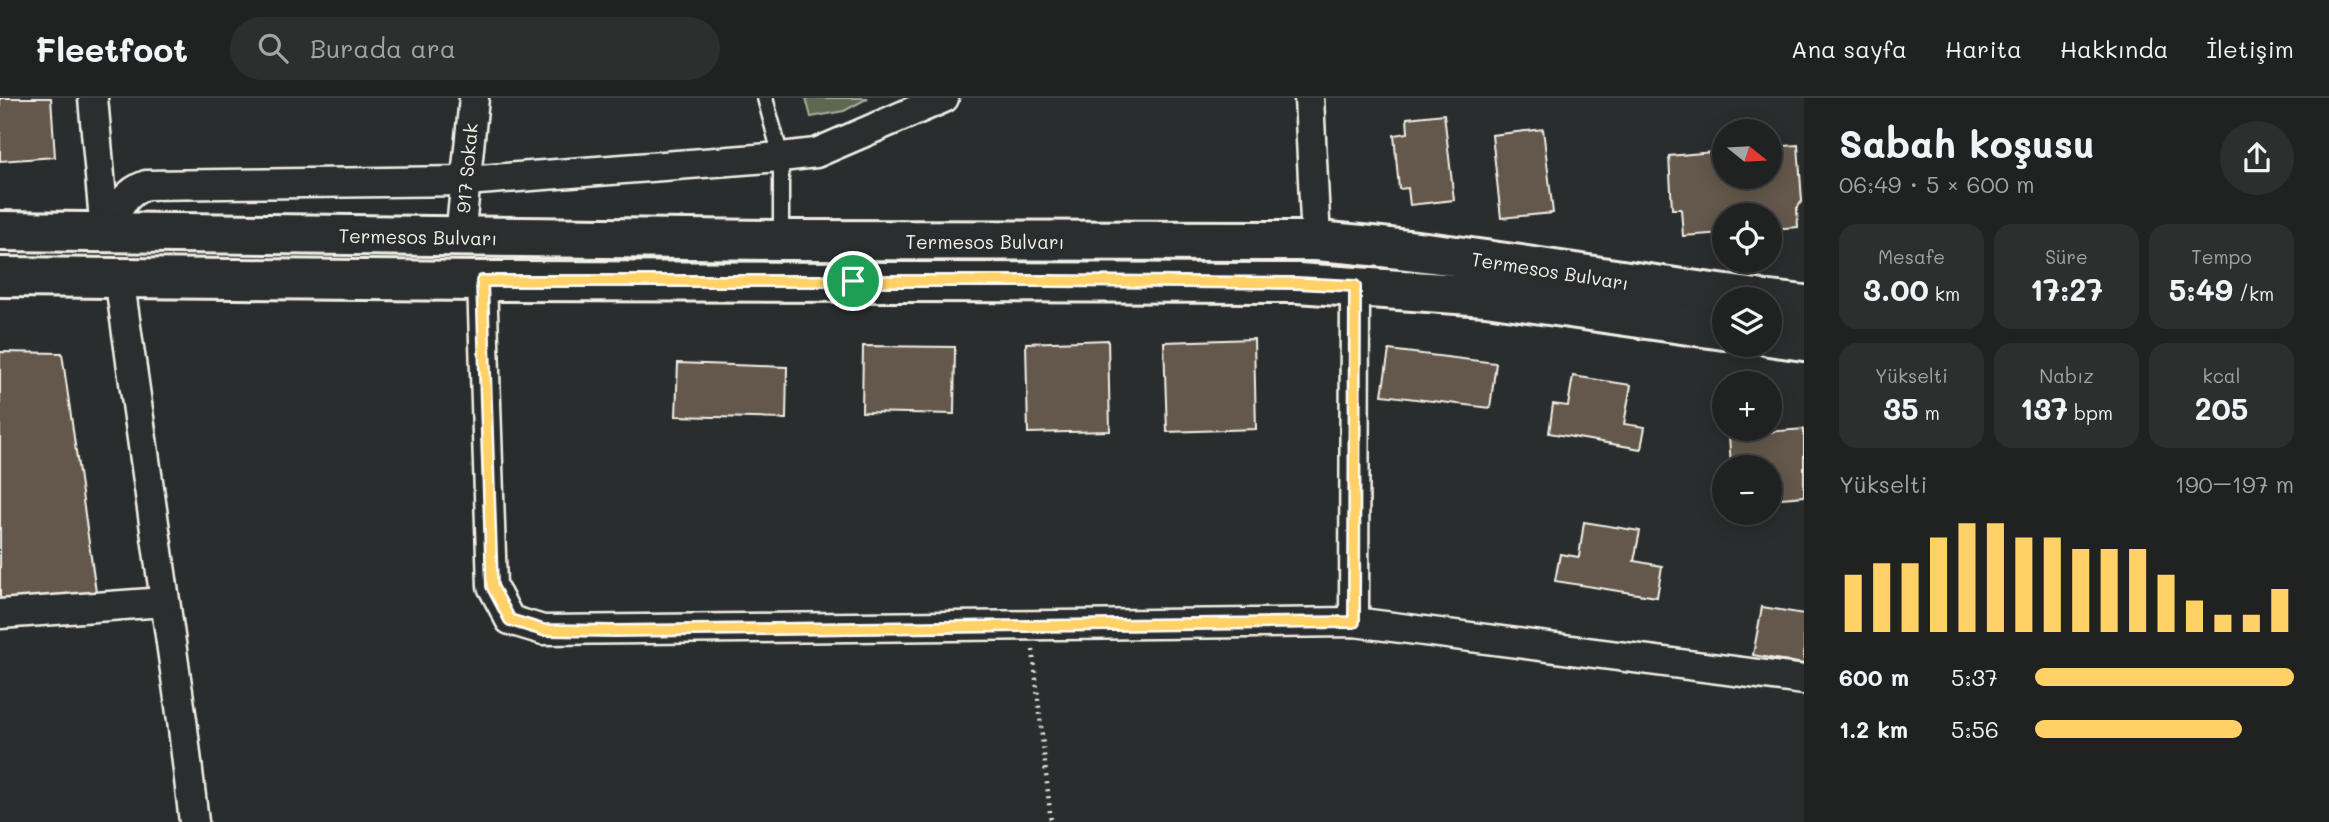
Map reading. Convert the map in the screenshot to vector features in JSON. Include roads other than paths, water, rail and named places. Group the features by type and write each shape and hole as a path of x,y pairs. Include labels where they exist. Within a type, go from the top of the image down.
{"main road":[{"name":"Termesos Bulvarı","path":"0,231 460,238 1315,241 1395,247 1712,294"},
{"name":"Termesos Bulvarı","path":"0,277 1297,283 1486,296 1712,328"},
{"path":"1782,302 1804,305"},
{"path":"1782,338 1804,341"}],"street":[{"path":"93,98 105,232"},
{"name":"917 Sokak","path":"460,238 474,98"},
{"path":"105,232 123,199 146,185 466,181 781,157 816,153 944,98"},
{"path":"1309,98 1315,241"},
{"path":"119,277 183,720 194,822"},
{"path":"482,281 492,586 510,620 543,630 1354,622 1804,680"},
{"path":"1354,622 1355,286"},
{"path":"0,614 164,603"}],"lane":[{"path":"765,98 781,157 781,240"}]}
